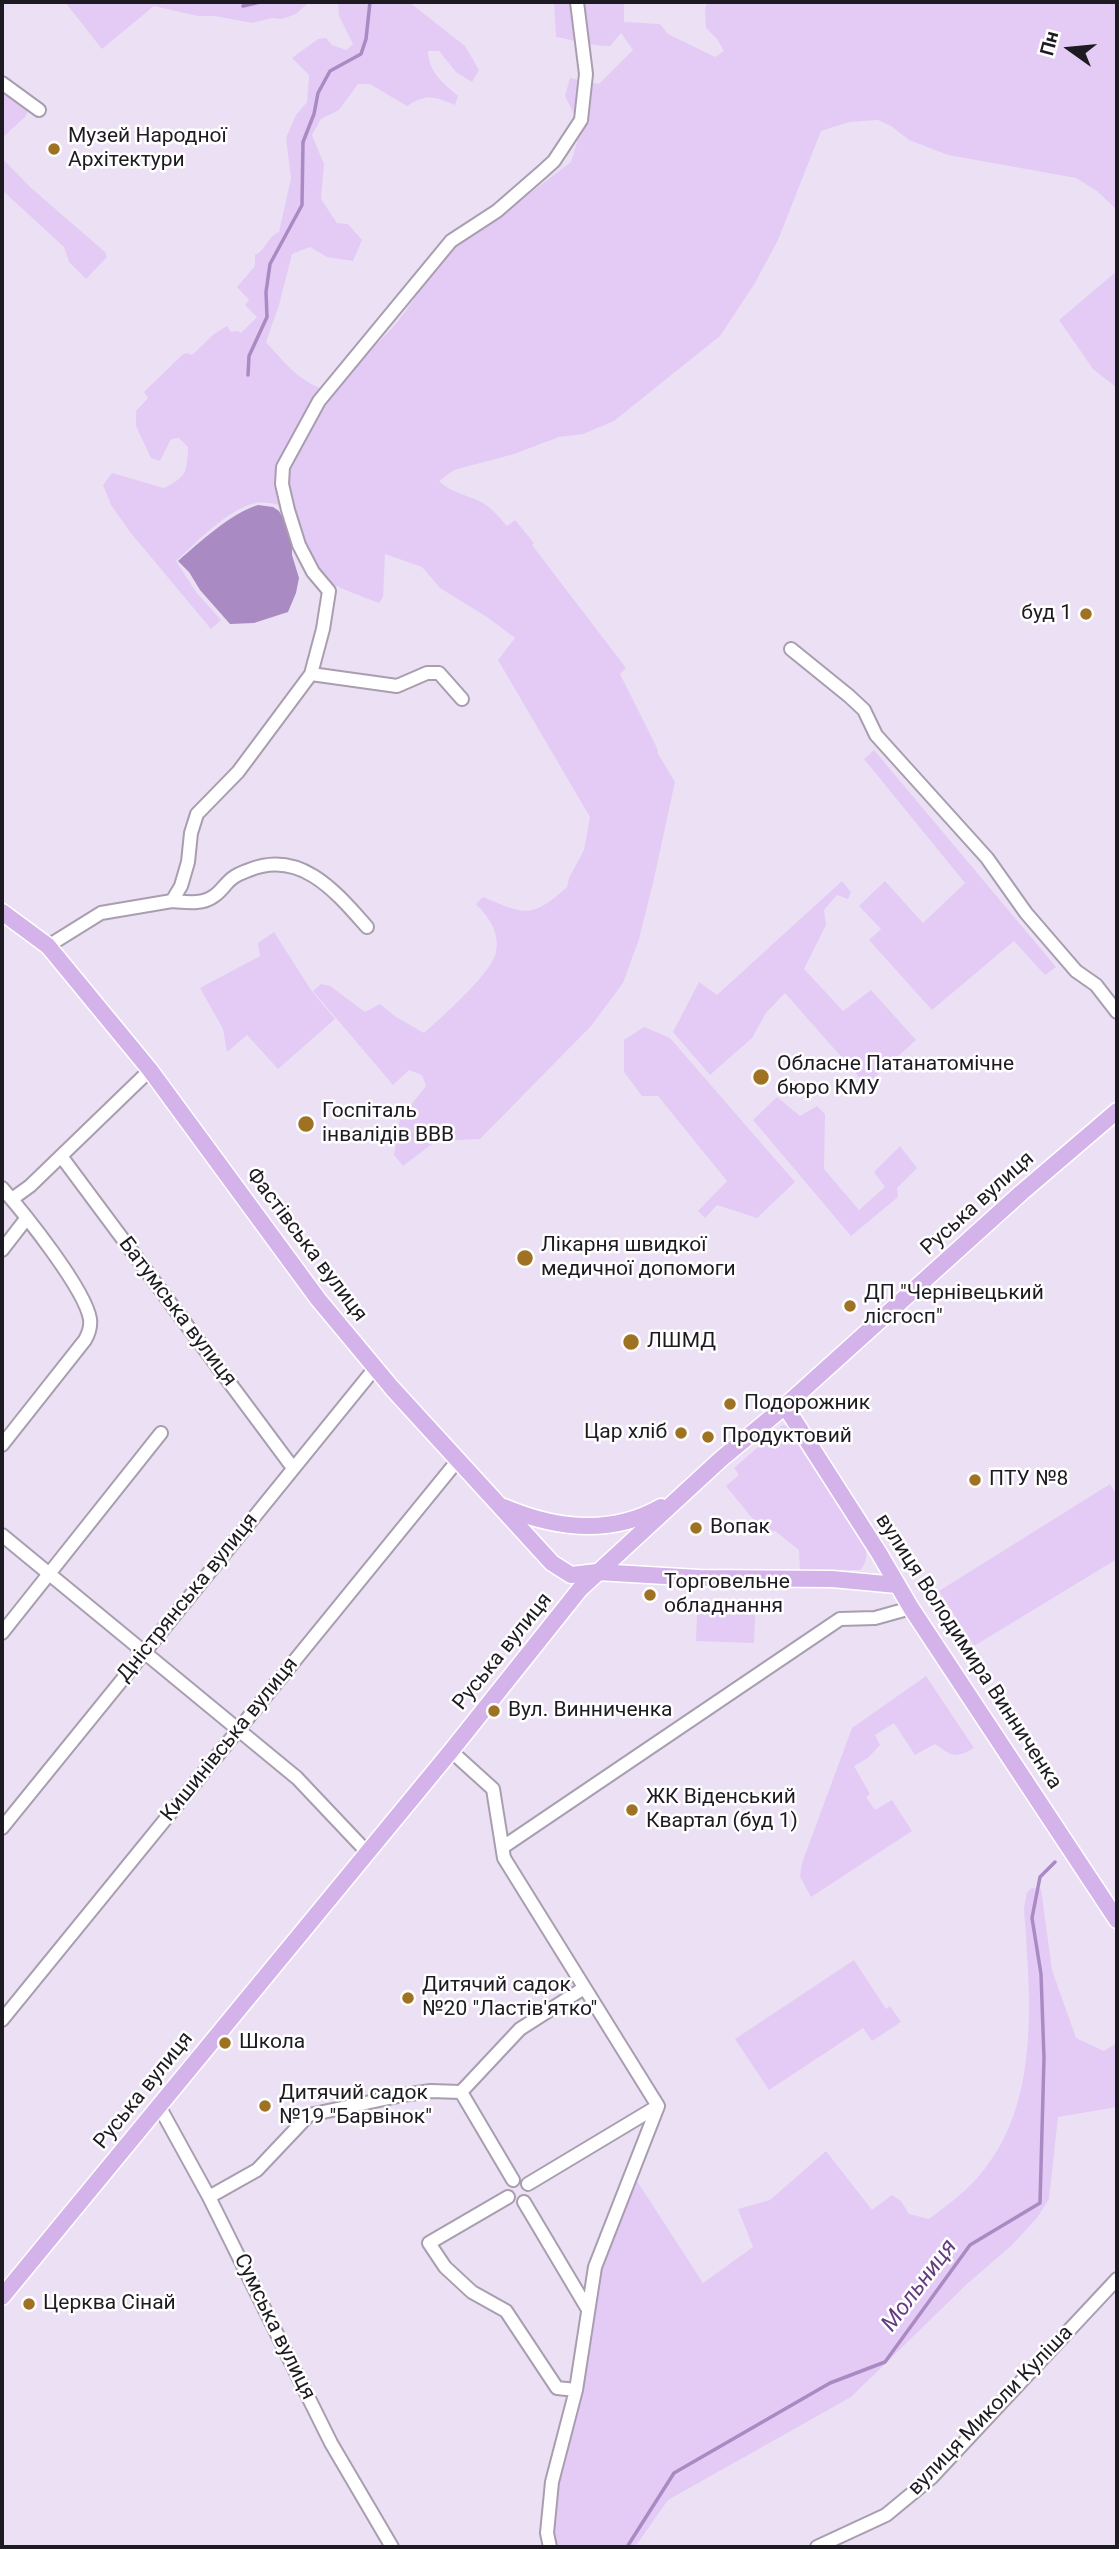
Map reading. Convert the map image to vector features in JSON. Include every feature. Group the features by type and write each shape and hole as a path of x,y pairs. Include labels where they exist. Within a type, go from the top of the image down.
{"main road":[{"name":"Фастівська вулиця","path":"2,912 48,946 150,1070 318,1299 375,1368 552,1563 570,1575 597,1573 699,1578 832,1579 897,1585"},
{"name":"Руська вулиця","path":"2,2297 451,1751 580,1589 679,1497 785,1406 980,1230 1116,1115"},
{"name":"вулиця Володимира Винниченка","path":"785,1406 911,1608 1117,1920"},
{"path":"499,1505 530,1518 577,1528 627,1521 652,1513 679,1497"}],"street":[{"path":"172,901 181,886 188,862 191,833 197,814 238,772 311,674 323,629 329,591 313,572 299,545 282,484 282,467 320,401 451,241 497,211 548,166 581,120 586,74 577,2"},
{"path":"2,83 39,110"},
{"path":"791,649 864,710 876,736 987,858 1026,913 1067,961 1096,985 1117,1012"},
{"path":"311,674 397,686 427,673 439,673 462,699"},
{"path":"48,946 101,913 172,901 197,903 213,898 234,876 263,864 284,865 303,870 326,884 367,928"},
{"path":"12,1199 150,1070"},
{"name":"Батумська вулиця","path":"61,1156 293,1468"},
{"path":"2,1188 67,1273 85,1303 90,1320 90,1330 85,1340 2,1445"},
{"path":"2,1250 26,1219"},
{"name":"Дністрянська вулиця","path":"2,1828 375,1368"},
{"path":"2,1633 161,1433"},
{"name":"Кишинівська вулиця","path":"2,2020 458,1460"},
{"path":"2,1535 316,1795 367,1852"},
{"path":"503,1847 840,1619 875,1618 911,1608"},
{"path":"451,1751 493,1789 504,1858 658,2106"},
{"path":"208,2197 257,2170 309,2115 403,2095 430,2091 461,2092 520,2029 584,1988"},
{"path":"461,2092 513,2180"},
{"name":"Сумська вулиця","path":"159,2106 208,2197 331,2443 392,2547"},
{"path":"528,2184 658,2106"},
{"path":"550,2547 547,2533 552,2482 576,2390 595,2267 658,2106"},
{"path":"520,2179 528,2184 530,2193 524,2202 513,2203 508,2197 506,2189 513,2180 520,2179"},
{"path":"508,2197 429,2243 445,2267 472,2292 506,2311 557,2388 576,2390"},
{"path":"524,2202 587,2308"},
{"name":"вулиця Миколи Куліша","path":"817,2547 886,2515 932,2477 1117,2279"}],"shaded area":[{"path":"65,2 309,2 296,14 252,23 215,16 198,16 154,6 102,49"},
{"path":"338,2 409,2 465,46 479,70 472,82 456,72 439,51 428,51 434,71 458,96 455,105 426,98 407,106 370,84 358,84 339,110 321,119 312,135 324,164 321,199 337,223 348,224 362,240 353,261 327,257 310,247 292,254 266,342 296,374 335,394 348,374 398,321 439,264 454,248 484,229 571,162 579,136 574,114 565,96 570,78 599,84 633,50 621,33 610,46 556,37 554,2 624,2 624,22 660,24 668,34 715,57 724,51 706,28 705,8 708,2 1117,2 1117,210 1097,191 1076,178 948,155 909,140 878,120 849,122 821,131 778,240 755,283 720,336 614,421 583,434 559,437 514,454 454,470 439,481 453,491 485,504 507,526 515,520 534,543 532,545 626,668 620,674 657,752 675,782 639,939 623,983 591,1026 480,1139 436,1141 403,1166 394,1155 400,1119 426,1086 422,1075 409,1070 393,1085 313,991 321,984 330,986 365,1012 380,1004 424,1033 465,995 485,971 496,952 495,932 476,904 483,897 527,911 544,905 567,887 584,850 590,817 498,660 515,638 440,588 422,567 385,554 383,597 379,603 327,581 308,557 293,506 261,503 246,506 224,519 176,561 196,592 221,620 211,629 130,532 111,505 103,485 112,473 164,488 184,472 188,447 179,438 171,439 160,461 151,458 136,426 136,411 148,398 144,392 182,355 192,355 214,334 227,326 231,332 241,333 257,317 245,305 249,300 237,287 255,266 255,255 279,232 291,178 286,138 296,115 307,102 309,75 292,58 318,39 326,38 332,45 346,50 353,44 339,16"},
{"path":"2,88 29,109 25,117 2,138"},
{"path":"2,158 30,187 105,252 107,257 86,279 69,262 64,247 2,190"},
{"path":"1117,271 1117,388 1093,369 1059,320"},
{"path":"258,505 273,507 279,511 286,524 299,578 296,593 288,612 254,623 230,624 178,561 227,521"},
{"path":"874,750 1056,967 1045,975 1014,941 932,1010 869,940 881,929 859,906 885,881 923,923 965,883 864,759"},
{"path":"842,881 851,892 848,899 837,895 824,910 826,925 804,969 843,1011 871,990 916,1040 866,1085 785,993 766,1013 752,1038 710,1075 673,1032 699,982 717,995"},
{"path":"274,932 311,990 335,1019 278,1069 247,1035 227,1052 223,1029 200,988 260,956 258,943"},
{"path":"644,1027 670,1038 795,1182 757,1218 717,1205 705,1218 698,1211 727,1181 658,1096 642,1096 624,1072 624,1040"},
{"path":"777,1097 800,1116 817,1106 825,1114 824,1169 859,1210 885,1187 874,1172 900,1146 917,1168 897,1188 898,1197 851,1236 753,1120"},
{"path":"783,1425 866,1550 866,1561 860,1570 800,1571 799,1550 775,1531 763,1535 726,1486 739,1475 734,1468"},
{"path":"1110,1484 1117,1495 1117,1559 974,1646 939,1591"},
{"path":"697,1613 755,1615 754,1643 696,1641"},
{"path":"926,1676 974,1748 953,1755 935,1744 915,1755 894,1723 875,1735 880,1745 868,1758 854,1766 870,1794 866,1797 875,1810 892,1800 912,1831 811,1897 800,1877 802,1863 852,1728"},
{"path":"1032,1888 1041,1889 1052,1970 1076,2038 1104,2051 1117,2043 1117,2107 1058,2117 1049,2199 1037,2218 1011,2246 967,2284 851,2397 668,2500 635,2547 549,2547 547,2533 599,2268 635,2178 703,2283 753,2247 738,2209 770,2200 826,2151 872,2210 892,2195 901,2201 909,2214 929,2219 978,2177 999,2148 1013,2117 1022,2084 1027,2049 1029,2013 1024,1908 1027,1892"},
{"path":"854,1960 886,2009 890,2006 901,2022 872,2041 863,2028 769,2090 735,2039"}],"waterway":[{"path":"243,6 260,2"},
{"path":"248,375 249,356 267,317 266,292 270,264 302,205 303,142 314,114 318,93 330,71 361,54 366,39 370,2"},
{"name":"Мольниця","path":"627,2547 674,2473 830,2383 885,2362 970,2245 1040,2203 1044,2058 1041,1974 1032,1918 1040,1877 1055,1862"}],"place":[{"name":"Музей Народної Архітектури","path":"54,149"},
{"name":"буд 1","path":"1086,614"},
{"name":"Обласне Патанатомічне бюро КМУ","path":"761,1077"},
{"name":"Госпіталь інвалідів ВВВ","path":"306,1124"},
{"name":"Лікарня швидкої медичної допомоги","path":"525,1258"},
{"name":"ДП \"Чернівецький лісгосп\"","path":"850,1306"},
{"name":"ЛШМД","path":"631,1342"},
{"name":"Подорожник","path":"730,1404"},
{"name":"Цар хліб","path":"681,1433"},
{"name":"Продуктовий","path":"708,1437"},
{"name":"ПТУ №8","path":"975,1480"},
{"name":"Вопак","path":"696,1528"},
{"name":"Торговельне обладнання","path":"650,1595"},
{"name":"Вул. Винниченка","path":"494,1711"},
{"name":"ЖК Віденський Квартал (буд 1)","path":"632,1810"},
{"name":"Дитячий садок №20 \"Ластів'ятко\"","path":"408,1998"},
{"name":"Школа","path":"225,2043"},
{"name":"Дитячий садок №19 \"Барвінок\"","path":"265,2106"},
{"name":"Церква Сінай","path":"29,2304"}]}
